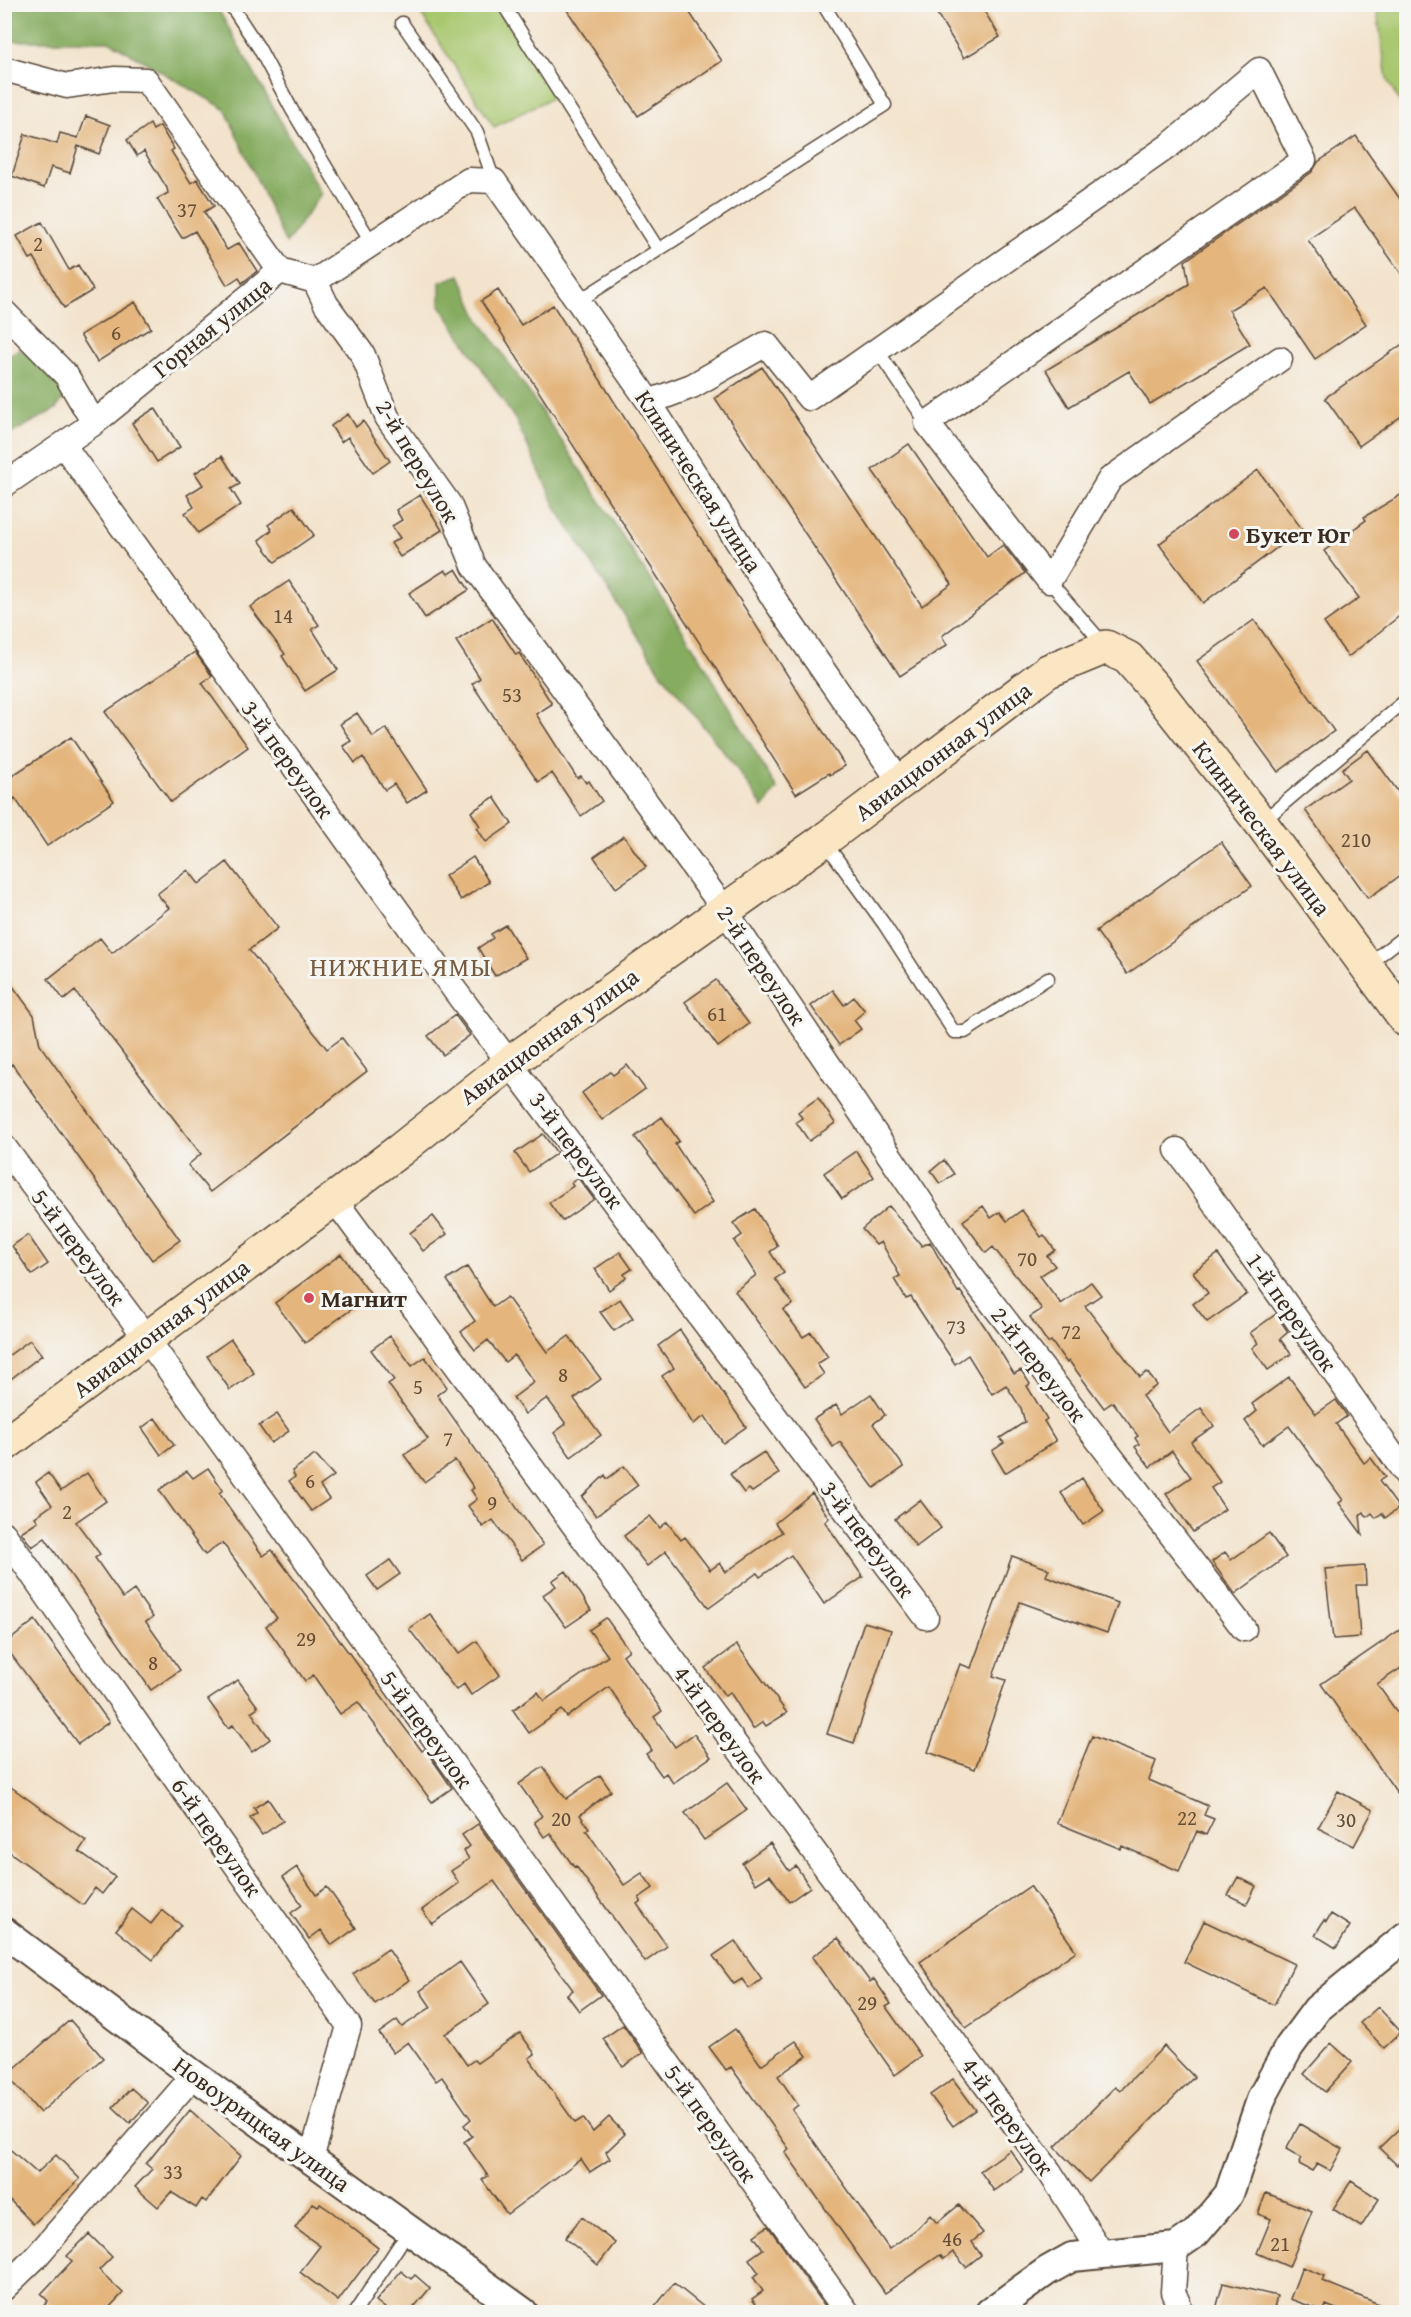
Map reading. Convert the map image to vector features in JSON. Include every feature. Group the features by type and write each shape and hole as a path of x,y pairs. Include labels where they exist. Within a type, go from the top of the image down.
{"main road":[{"name":"Авиационная улица","path":"4,1445 334,1199 511,1062 824,840 1048,671 1106,647"},
{"name":"Клиническая улица","path":"1106,647 1128,658 1261,823 1407,1020"}],"street":[{"path":"4,69 67,86 114,79 146,80 280,271"},
{"path":"649,402 692,386 766,344 809,398 1170,145 1259,70 1304,160 927,423 1048,581 1110,479 1280,358"},
{"path":"315,281 469,180 494,181"},
{"name":"Клиническая улица","path":"494,181 649,402 776,602 901,783"},
{"name":"Горная улица","path":"4,485 64,446 94,423 280,271 315,281"},
{"name":"2-й переулок","path":"315,281 326,304 363,355 387,417 448,504 474,566 724,909 968,1272 1244,1629"},
{"path":"4,312 66,375 94,423"},
{"name":"3-й переулок","path":"64,446 456,992 511,1062 926,1617"},
{"name":"5-й переулок","path":"4,1147 147,1339 847,2313"},
{"name":"1-й переулок","path":"1177,1150 1407,1474"},
{"name":"4-й переулок","path":"334,1199 1049,2171 1101,2252"},
{"name":"6-й переулок","path":"4,1534 349,2026 311,2159"},
{"name":"Новоурицкая улица","path":"4,1932 194,2075 523,2313"},
{"path":"990,2313 1072,2257 1101,2252 1176,2247 1196,2233 1229,2194 1262,2097 1296,2037 1317,2009 1407,1936"},
{"path":"4,2288 35,2258 194,2075"},
{"path":"1176,2247 1173,2292 1182,2313"}],"lane":[{"path":"230,4 259,48 292,110 373,245"},
{"path":"503,4 658,249"},
{"path":"577,302 885,105 823,4"},
{"path":"402,23 477,132 494,181"},
{"path":"877,351 927,423"},
{"path":"1048,581 1106,647"},
{"path":"1261,823 1407,700"},
{"path":"824,840 884,924 954,1032 965,1032 1047,978"},
{"path":"1366,966 1407,935"},
{"path":"355,2313 400,2244"}],"green space":[{"path":"4,5 216,5 321,194 286,244 225,109 109,41 5,41"},
{"path":"415,5 496,5 555,96 494,127"},
{"path":"1376,5 1406,5 1406,113 1387,79"},
{"path":"460,275 479,319 565,446 704,664 777,789 763,808 737,769 660,671 557,509 515,419 440,305 440,282"},
{"path":"19,349 53,369 73,385 56,409 5,437 5,358"}],"building":[{"path":"563,4 684,4 722,61 638,116"},
{"path":"931,4 980,4 1000,37 964,58"},
{"path":"86,116 110,125 99,154 78,146 70,173 51,167 44,188 12,176 25,134 57,144 60,133 78,138"},
{"path":"150,124 153,130 160,126 174,149 171,151 191,183 197,179 214,206 204,212 227,250 239,243 257,271 242,283 239,277 227,285 195,231 182,238 157,199 168,193 167,188 144,151 137,156 127,140"},
{"path":"1356,136 1407,209 1407,282 1355,208 1308,240 1366,324 1315,359 1267,288 1229,310 1250,344 1150,404 1129,371 1069,407 1046,370 1189,284 1185,261 1312,172 1318,162"},
{"path":"42,222 69,270 78,265 93,290 64,308 34,257 30,259 17,236"},
{"path":"498,290 521,325 553,305 845,766 830,775 829,773 796,794 481,301"},
{"path":"135,302 151,328 97,362 80,335"},
{"path":"1407,341 1407,412 1359,446 1325,398"},
{"path":"762,367 922,606 952,584 872,470 909,444 987,557 1003,545 1025,573 942,636 947,645 900,676 715,398"},
{"path":"155,408 180,447 157,462 132,423"},
{"path":"348,414 356,427 363,421 390,461 373,473 348,437 341,442 331,426"},
{"path":"222,456 240,484 231,489 241,505 198,533 185,513 194,507 187,495 203,485 195,473"},
{"path":"1258,470 1302,529 1203,603 1159,544"},
{"path":"1407,491 1407,610 1348,657 1324,623 1359,598 1324,551 1366,520 1364,517"},
{"path":"420,495 442,530 400,557 391,543 400,538 392,526 402,520 396,510"},
{"path":"294,507 314,535 275,562 259,540 272,530 268,525"},
{"path":"456,569 469,590 425,618 409,593 445,570 448,574"},
{"path":"289,581 319,625 312,629 338,670 305,691 282,656 285,654 250,607"},
{"path":"492,618 516,655 519,653 552,704 536,714 577,778 581,776 586,783 589,781 602,801 581,816 552,773 538,782 472,684 480,678 456,641"},
{"path":"1254,620 1334,731 1278,772 1197,661"},
{"path":"195,652 212,676 202,683 248,747 171,802 105,712"},
{"path":"357,713 373,737 386,728 427,790 407,803 394,784 385,790 363,757 355,763 343,746 351,741 340,724"},
{"path":"71,737 114,801 47,846 15,798 4,805 4,781"},
{"path":"1368,750 1407,804 1407,871 1368,898 1305,810 1349,779 1342,769"},
{"path":"494,797 512,824 486,842 471,812"},
{"path":"624,836 646,867 616,888 594,857"},
{"path":"1221,842 1252,886 1127,974 1096,931"},
{"path":"473,857 489,882 461,900 445,876"},
{"path":"227,862 278,928 249,950 327,1049 342,1038 367,1071 210,1192 188,1165 201,1154 75,991 64,1000 48,979 100,938 112,953 169,908 157,894 188,870 199,884"},
{"path":"506,925 526,958 495,976 478,948 493,938 491,934"},
{"path":"4,974 34,1015 40,1045 180,1240 152,1260 12,1064 4,1069"},
{"path":"716,980 749,1024 718,1047 685,1002"},
{"path":"833,990 844,1005 854,997 865,1011 854,1020 861,1029 839,1045 811,1006"},
{"path":"455,1015 470,1035 443,1055 428,1036"},
{"path":"627,1065 645,1089 602,1120 582,1093 610,1072 613,1075"},
{"path":"818,1098 835,1123 809,1141 796,1122 802,1118 798,1112"},
{"path":"662,1117 679,1141 675,1144 713,1202 694,1216 635,1137"},
{"path":"543,1134 557,1153 529,1172 515,1153"},
{"path":"856,1151 874,1177 842,1199 824,1173"},
{"path":"944,1160 954,1174 940,1184 931,1171"},
{"path":"578,1178 594,1199 562,1221 549,1203 573,1186 571,1183"},
{"path":"889,1206 922,1246 930,1242 958,1292 960,1291 985,1327 1014,1374 1021,1370 1030,1384 1027,1386 1047,1419 1044,1421 1056,1441 1005,1473 992,1451 1004,1443 1000,1438 1025,1422 1021,1408 1006,1385 992,1394 968,1355 955,1364 911,1297 906,1299 894,1279 900,1276 881,1242 876,1245 862,1229"},
{"path":"983,1206 991,1218 1000,1212 1007,1221 1022,1210 1041,1237 1044,1235 1055,1250 1047,1256 1055,1266 1040,1276 1061,1304 1091,1282 1101,1295 1085,1306 1140,1377 1147,1372 1157,1385 1142,1396 1168,1432 1201,1408 1214,1426 1191,1442 1220,1482 1211,1488 1225,1509 1193,1532 1166,1494 1191,1477 1172,1451 1150,1467 1135,1447 1139,1444 1135,1438 1138,1436 1113,1402 1104,1408 1069,1361 1067,1363 1051,1341 1048,1343 1030,1317 1042,1309 993,1247 986,1253 963,1221"},
{"path":"755,1209 778,1246 770,1252 784,1273 775,1279 793,1304 783,1310 803,1337 811,1332 828,1357 817,1364 824,1374 805,1387 735,1291 756,1275 734,1241 742,1235 733,1223"},
{"path":"433,1216 447,1234 423,1251 410,1233"},
{"path":"28,1235 48,1264 32,1275 12,1246"},
{"path":"620,1252 632,1269 624,1274 626,1278 609,1290 595,1269"},
{"path":"341,1254 371,1295 305,1343 275,1303"},
{"path":"1218,1254 1247,1294 1207,1322 1193,1304 1208,1293 1193,1272"},
{"path":"467,1267 493,1307 507,1297 547,1352 569,1336 601,1379 574,1399 601,1435 571,1457 554,1433 566,1424 547,1398 525,1414 513,1398 534,1382 514,1355 505,1362 488,1340 475,1350 461,1332 475,1321 447,1280"},
{"path":"620,1299 633,1318 614,1331 600,1312"},
{"path":"1276,1314 1288,1332 1280,1339 1291,1354 1268,1370 1252,1348 1258,1343 1250,1333"},
{"path":"680,1330 746,1427 723,1443 705,1416 693,1424 662,1376 674,1368 658,1346"},
{"path":"390,1336 412,1366 425,1357 447,1387 437,1395 543,1545 522,1560 493,1520 483,1527 468,1506 477,1499 471,1490 474,1488 455,1460 424,1482 404,1455 428,1439 388,1384 394,1380 371,1350"},
{"path":"231,1339 254,1373 230,1390 207,1356"},
{"path":"30,1340 42,1355 4,1384 4,1359"},
{"path":"1289,1377 1316,1414 1336,1400 1347,1416 1336,1424 1364,1463 1371,1458 1385,1477 1379,1481 1399,1508 1385,1518 1382,1513 1376,1518 1372,1513 1367,1517 1364,1512 1360,1515 1362,1534 1339,1503 1343,1500 1289,1426 1262,1445 1245,1421 1257,1411 1252,1404"},
{"path":"871,1394 885,1415 873,1424 904,1467 874,1488 840,1442 833,1447 814,1419 836,1405 842,1414"},
{"path":"277,1414 289,1431 271,1443 259,1426"},
{"path":"155,1418 174,1445 161,1455 142,1428"},
{"path":"764,1452 779,1474 752,1492 749,1489 744,1493 730,1474"},
{"path":"315,1455 334,1476 320,1486 329,1499 311,1511 289,1481 295,1477 292,1471"},
{"path":"624,1466 638,1485 596,1516 582,1497 605,1475 607,1479"},
{"path":"208,1468 223,1490 219,1493 263,1556 272,1550 422,1751 425,1749 452,1788 432,1802 358,1702 340,1714 313,1675 305,1681 266,1626 277,1618 222,1543 205,1555 159,1490 187,1471 193,1478"},
{"path":"48,1473 61,1491 87,1473 106,1501 76,1522 100,1554 95,1558 123,1598 134,1590 153,1617 146,1622 180,1670 151,1690 45,1538 32,1547 21,1532 38,1521 35,1517 52,1505 36,1482"},
{"path":"1082,1478 1104,1511 1083,1525 1061,1493"},
{"path":"812,1493 829,1518 825,1522 863,1577 824,1604 791,1555 760,1577 757,1573 709,1608 666,1551 647,1566 624,1536 650,1516 660,1528 667,1522 681,1540 685,1537 710,1570 720,1563 726,1572 782,1532 775,1523"},
{"path":"920,1500 941,1528 916,1547 895,1519"},
{"path":"1269,1533 1286,1557 1235,1594 1212,1562 1225,1552 1231,1560"},
{"path":"1012,1556 1049,1569 1046,1576 1118,1603 1107,1633 1020,1602 993,1676 1006,1680 975,1769 928,1752 960,1664 971,1668"},
{"path":"390,1560 400,1574 377,1590 367,1576"},
{"path":"1365,1566 1366,1585 1356,1585 1360,1637 1333,1639 1325,1569"},
{"path":"566,1571 591,1610 566,1627 543,1595 556,1586 552,1581"},
{"path":"430,1614 459,1654 477,1641 500,1675 471,1695 464,1684 456,1690 409,1629"},
{"path":"606,1618 629,1650 623,1655 662,1711 654,1717 675,1747 694,1734 711,1757 673,1783 666,1773 662,1776 646,1754 652,1750 609,1687 567,1717 562,1710 529,1733 513,1710 538,1692 544,1701 608,1656 589,1630"},
{"path":"35,1620 109,1722 78,1744 4,1645"},
{"path":"864,1622 891,1630 854,1743 827,1734"},
{"path":"1407,1625 1407,1664 1377,1684 1407,1726 1407,1750 1397,1756 1407,1770 1407,1807 1321,1684"},
{"path":"737,1645 787,1713 766,1726 763,1722 753,1729 730,1692 725,1696 705,1668"},
{"path":"238,1680 258,1707 251,1712 270,1739 252,1752 233,1725 228,1728 208,1700"},
{"path":"1092,1736 1156,1761 1149,1780 1208,1806 1204,1815 1214,1819 1206,1835 1197,1831 1179,1871 1122,1846 1121,1849 1057,1823"},
{"path":"543,1767 566,1799 600,1775 611,1791 580,1815 589,1828 586,1830 624,1885 642,1873 653,1888 639,1898 641,1901 637,1904 667,1946 645,1962 550,1833 544,1837 534,1822 542,1816 519,1784"},
{"path":"4,1782 86,1841 79,1851 115,1877 102,1894 95,1888 83,1905 4,1848"},
{"path":"727,1783 747,1810 704,1840 685,1813"},
{"path":"1338,1791 1373,1810 1354,1846 1318,1828"},
{"path":"268,1799 283,1821 262,1835 250,1818 257,1813 254,1808"},
{"path":"478,1824 601,1995 579,2011 567,1995 573,1990 494,1881 432,1924 422,1910 459,1883 451,1871 469,1859 464,1851 470,1846 462,1835"},
{"path":"770,1843 789,1871 796,1866 810,1887 789,1902 770,1875 756,1884 742,1863"},
{"path":"297,1867 316,1895 327,1887 356,1928 332,1945 321,1930 309,1939 291,1913 302,1905 283,1877"},
{"path":"1238,1877 1256,1886 1247,1904 1228,1895"},
{"path":"1030,1886 1076,1951 966,2028 920,1962"},
{"path":"132,1909 151,1924 162,1910 181,1925 153,1960 116,1930"},
{"path":"1331,1914 1350,1926 1336,1948 1315,1935 1324,1920 1326,1922"},
{"path":"1204,1921 1294,1964 1274,2005 1184,1962"},
{"path":"838,1938 870,1982 874,1979 891,2004 886,2007 921,2056 895,2075 812,1957"},
{"path":"735,1941 762,1979 749,1989 742,1979 734,1984 713,1956"},
{"path":"388,1949 409,1980 375,2004 353,1974"},
{"path":"460,1962 489,2004 445,2034 467,2065 474,2060 477,2063 520,2033 535,2054 529,2058 575,2123 583,2118 593,2132 609,2117 625,2134 606,2152 610,2159 590,2172 581,2159 507,2214 482,2180 488,2176 464,2142 472,2136 464,2125 471,2119 442,2077 436,2081 408,2042 393,2053 379,2033 397,2020 402,2027 431,2007 420,1991"},
{"path":"1378,2007 1401,2032 1384,2048 1360,2023"},
{"path":"70,2020 103,2058 40,2113 7,2075"},
{"path":"623,2025 643,2053 623,2067 603,2039"},
{"path":"735,2029 761,2065 796,2041 807,2056 778,2076 798,2105 792,2110 889,2249 918,2228 930,2215 937,2223 959,2205 983,2233 972,2242 981,2255 966,2267 953,2252 944,2259 940,2255 885,2293 785,2152 789,2149 731,2067 726,2070 709,2047"},
{"path":"1331,2043 1352,2062 1325,2092 1304,2074"},
{"path":"1164,2046 1194,2077 1089,2182 1055,2147 1115,2087 1120,2091"},
{"path":"953,2079 976,2110 953,2126 930,2095"},
{"path":"131,2088 148,2103 130,2123 113,2107"},
{"path":"190,2110 241,2156 206,2202 202,2199 196,2208 171,2192 158,2207 135,2187 152,2169 146,2164"},
{"path":"1407,2121 1407,2155 1397,2165 1379,2148"},
{"path":"1300,2124 1342,2149 1330,2171 1317,2164 1312,2171 1299,2164 1302,2158 1286,2149"},
{"path":"4,2144 37,2173 56,2155 80,2179 33,2224 4,2194"},
{"path":"1010,2150 1024,2170 994,2191 980,2171"},
{"path":"1351,2181 1379,2199 1361,2227 1333,2209"},
{"path":"1266,2193 1312,2211 1289,2267 1257,2253 1271,2219 1258,2214"},
{"path":"313,2203 318,2206 320,2204 332,2212 378,2248 338,2301 300,2272 320,2246 295,2228"},
{"path":"582,2217 615,2243 598,2265 565,2238"},
{"path":"768,2226 830,2313 762,2313 752,2299 763,2291 753,2277 759,2273 749,2259 763,2249 754,2236"},
{"path":"89,2234 112,2257 99,2270 123,2293 104,2313 37,2313 48,2301 41,2294 72,2261 67,2256"},
{"path":"1302,2267 1324,2276 1322,2281 1401,2313 1346,2313 1326,2305 1324,2311 1290,2299"},
{"path":"401,2271 411,2279 415,2275 430,2288 410,2312 390,2312 376,2301"},
{"path":"674,2283 711,2313 650,2313"},
{"path":"1223,2283 1277,2296 1273,2313 1215,2313"}],"place":[{"name":"Букет Юг","path":"1234,534"},
{"name":"Магнит","path":"309,1298"}],"district":[{"name":"НИЖНИЕ ЯМЫ","path":"401,966"}]}
